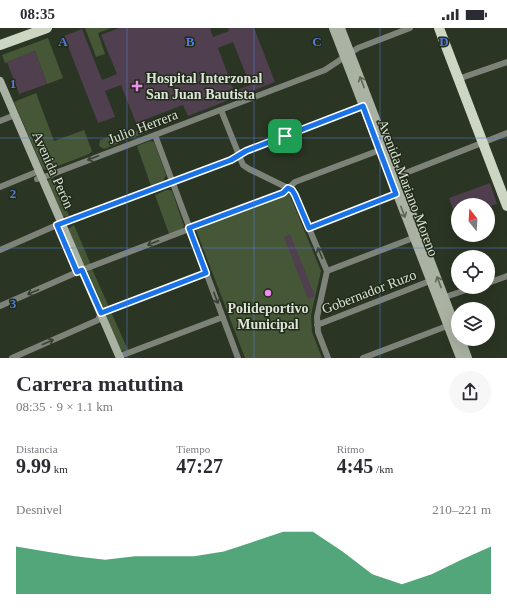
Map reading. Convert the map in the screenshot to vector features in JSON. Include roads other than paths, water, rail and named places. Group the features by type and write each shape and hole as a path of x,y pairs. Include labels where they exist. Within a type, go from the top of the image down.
{"main road":[{"path":"0,45 28,31 47,28"},
{"name":"Avenida Mariano Moreno","path":"333,28 347,55 398,176 451,313"},
{"name":"Avenida Mariano Moreno","path":"341,28 347,55 363,106 460,358"},
{"path":"439,28 507,206"},
{"name":"Avenida Perón","path":"0,81 12,116"},
{"name":"Avenida Perón","path":"0,94 12,116 118,357"},
{"path":"464,346 468,358"}],"street":[{"name":"Julio Herrera","path":"0,187 155,135 325,70 358,48 410,28"},
{"path":"458,79 507,62"},
{"path":"0,250 59,224 172,183 231,160 246,151 363,106"},
{"path":"221,110 243,165 249,170 292,190 295,195 327,271 317,317 318,332 328,358"},
{"path":"0,121 12,116"},
{"path":"398,176 507,133"},
{"path":"155,135 238,358"},
{"path":"0,306 80,271 283,193 295,182 380,150"},
{"path":"309,228 396,194"},
{"path":"327,271 413,238"},
{"path":"12,358 100,317 206,273"},
{"path":"495,280 507,276"},
{"name":"Gobernador Ruzo","path":"318,325 430,281"},
{"path":"445,297 454,294"},
{"path":"118,357 223,317"},
{"path":"363,358 447,326"}],"place":[{"name":"Hospital Interzonal San Juan Bautista","path":"137,86"},
{"name":"Polideportivo Municipal","path":"268,293"}]}
